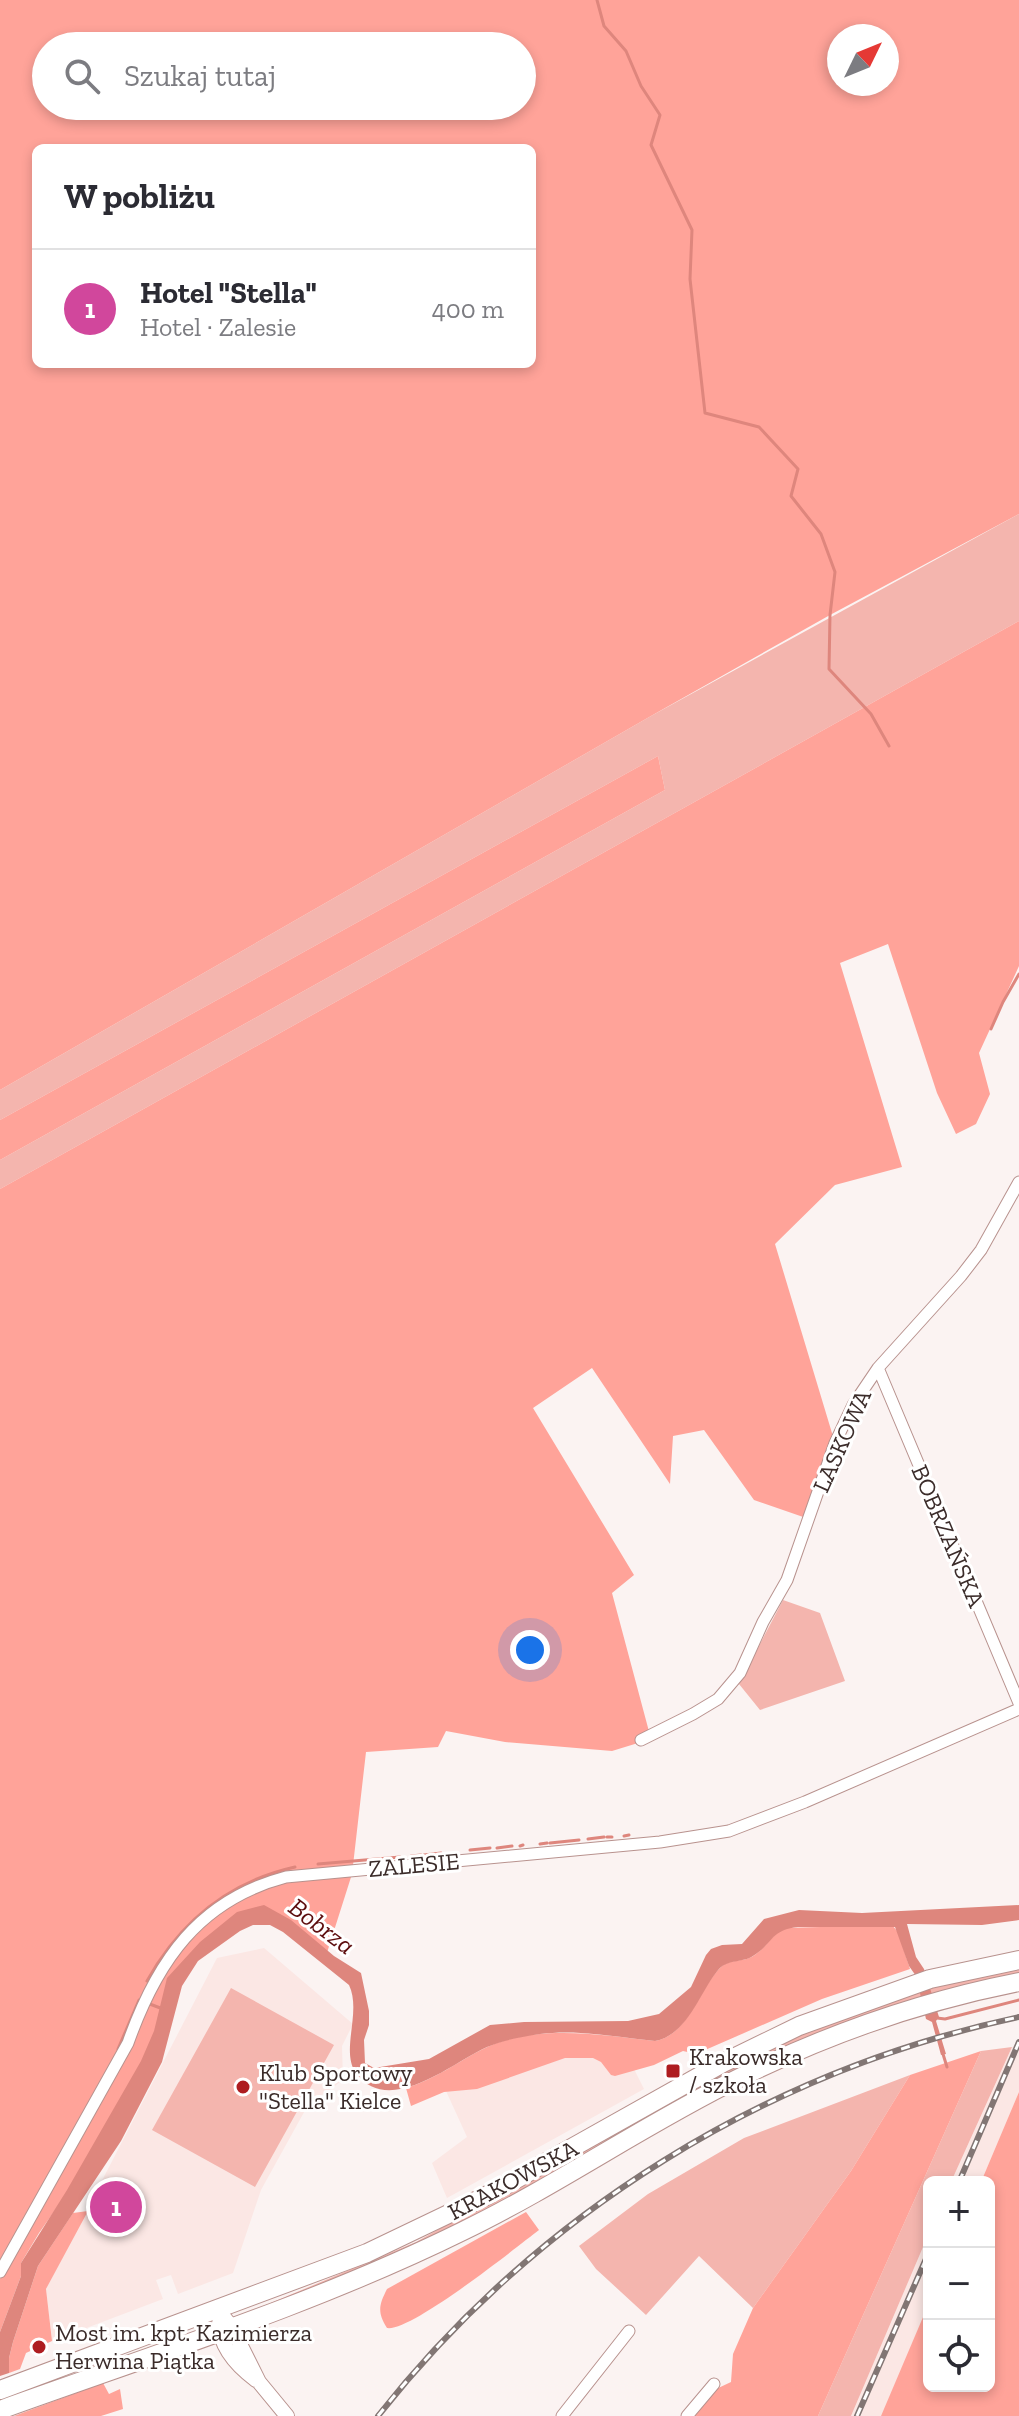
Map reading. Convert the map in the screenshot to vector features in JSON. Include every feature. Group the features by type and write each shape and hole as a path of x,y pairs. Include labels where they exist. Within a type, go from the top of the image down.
{"main road":[{"name":"KRAKOWSKA","path":"0,2410 41,2385 218,2310 367,2253 454,2213 723,2063 799,2026 930,1979 1019,1960"},
{"name":"KRAKOWSKA","path":"0,2390 41,2385 225,2328 346,2283 465,2231 736,2080 803,2048 884,2017 1019,1982"}],"street":[{"name":"LASKOWA","path":"641,1740 718,1699 740,1673 787,1580 835,1443 853,1405 878,1368 981,1250 1019,1182"},
{"name":"BOBRZAŃSKA","path":"878,1368 1019,1706"},
{"name":"ZALESIE","path":"0,2272 128,2043 142,2004 161,1967 194,1927 243,1892 271,1881 297,1876 660,1842 729,1831 805,1802 1019,1706"},
{"path":"218,2310 233,2358 259,2382 283,2415"},
{"path":"562,2416 629,2331"},
{"path":"687,2416 714,2384"}],"shaded area":[{"path":"0,0 1019,0 1019,514 830,615 0,1090"},
{"path":"1019,514 1019,621 0,1189 0,1160 665,790 658,756 0,1120 0,1090 651,716"},
{"path":"1019,621 1019,966 979,1053 990,1094 976,1124 956,1134 937,1093 888,944 840,963 902,1167 835,1185 775,1244 835,1443 809,1519 754,1500 704,1430 673,1436 670,1484 592,1368 533,1408 634,1575 612,1593 651,1739 612,1751 505,1742 446,1731 438,1747 366,1752 352,1874 325,1959 265,1916 233,1924 186,1964 166,2025 104,2140 21,2263 21,2276 0,2332 0,2279 18,2248 0,2265 0,1189"},
{"path":"658,756 665,790 0,1160 0,1120"},
{"path":"783,1600 820,1613 845,1681 760,1710 739,1684"},
{"path":"264,1905 291,1920 334,1956 361,1973 369,2011 364,2040 365,2063 374,2068 429,2059 490,2025 628,2021 659,2014 691,1987 711,1949 742,1944 764,1919 799,1910 862,1913 1019,1905 1019,1920 982,1925 907,1924 939,2017 936,2021 946,2054 941,2055 932,2022 926,2019 916,1976 909,1966 895,1927 798,1927 777,1934 753,1956 719,1969 685,2021 666,2037 655,2041 568,2032 540,2034 500,2042 421,2082 403,2089 386,2090 370,2085 356,2073 352,2064 353,2007 349,1985 283,1932 270,1925 253,1925 198,1961 182,1986 162,2062 121,2141 38,2266 13,2342 9,2373 0,2376 0,2332 21,2276 21,2263 141,2061 154,2031 167,1978 200,1942 237,1912"},
{"path":"892,1925 898,1932 910,1969 822,1999 696,2054 683,2051 654,2065 615,2076 593,2058 565,2058 477,2089 444,2092 411,2106 406,2088 503,2041 546,2033 655,2041 667,2037 685,2020 721,1967 752,1957 784,1928"},
{"path":"264,1948 353,2024 342,2046 343,2080 308,2105 261,2190 233,2273 178,2294 171,2275 156,2280 163,2299 52,2341 46,2289 217,1958"},
{"path":"1019,1966 1019,1976 913,2001 496,2207 352,2274 247,2313 416,2242 752,2055 890,1998"},
{"name":"Klub Sportowy \"Stella\" Kielce","path":"231,1988 334,2045 255,2187 152,2130"},
{"path":"621,2043 644,2089 447,2198 432,2163 467,2137 446,2091 555,2044"},
{"path":"1019,2044 1019,2092 984,2176 954,2176 1012,2047"},
{"path":"1012,2047 954,2176 925,2176 981,2051"},
{"path":"981,2051 818,2416 693,2416 714,2390 731,2382 733,2354 753,2308 851,2171 910,2075"},
{"path":"910,2075 851,2171 753,2308 699,2256 646,2315 596,2269 579,2246 648,2194 744,2138"},
{"path":"1019,2092 1019,2416 881,2416 923,2317 923,2392 995,2392 995,2176 984,2176"},
{"path":"923,2181 923,2247 851,2416 818,2416"},
{"path":"88,2211 46,2289 52,2341 26,2353 20,2369 9,2373 13,2342 38,2266 73,2213"},
{"path":"526,2212 539,2230 439,2304 399,2326 387,2328 380,2308 387,2289"},
{"path":"923,2247 923,2320 893,2393 881,2416 851,2416"},
{"path":"103,2383 109,2394 120,2389 123,2409 101,2416 14,2416"}],"waterway":[{"path":"597,0 604,26 626,51 641,86 660,115 651,145 692,230 690,279 705,413 759,427 798,469 791,496 821,534 835,572 829,669 871,714 889,746"},
{"path":"991,1029 1019,974"},
{"path":"624,1836 629,1835"},
{"path":"588,1839 604,1837"},
{"path":"607,1837 612,1837"},
{"path":"550,1843 579,1840"},
{"path":"540,1844 547,1843"},
{"path":"497,1848 512,1846"},
{"path":"470,1850 490,1848"},
{"path":"424,1855 441,1853"},
{"path":"411,1856 421,1855"},
{"path":"318,1864 400,1857"},
{"path":"147,1981 175,1940 208,1908 248,1883 295,1867"},
{"path":"118,2049 139,2000"},
{"path":"937,2018 945,2019 1019,2000"},
{"path":"147,2003 163,2009"},
{"path":"943,2054 947,2067"}],"railway":[{"path":"378,2416 441,2343 510,2276 584,2215 664,2161 747,2113 835,2074 925,2041 1019,2017"},
{"path":"962,2176 1019,2042"},
{"path":"857,2416 923,2266"}],"place":[{"name":"Krakowska / szkoła","path":"673,2071"},
{"name":"Klub Sportowy \"Stella\" Kielce","path":"243,2087"},
{"name":"Hotel \"Stella\"","path":"116,2207"},
{"name":"Most im. kpt. Kazimierza Herwina Piątka","path":"39,2347"}],"water label":[{"name":"Bobrza","path":"322,1926"}]}
